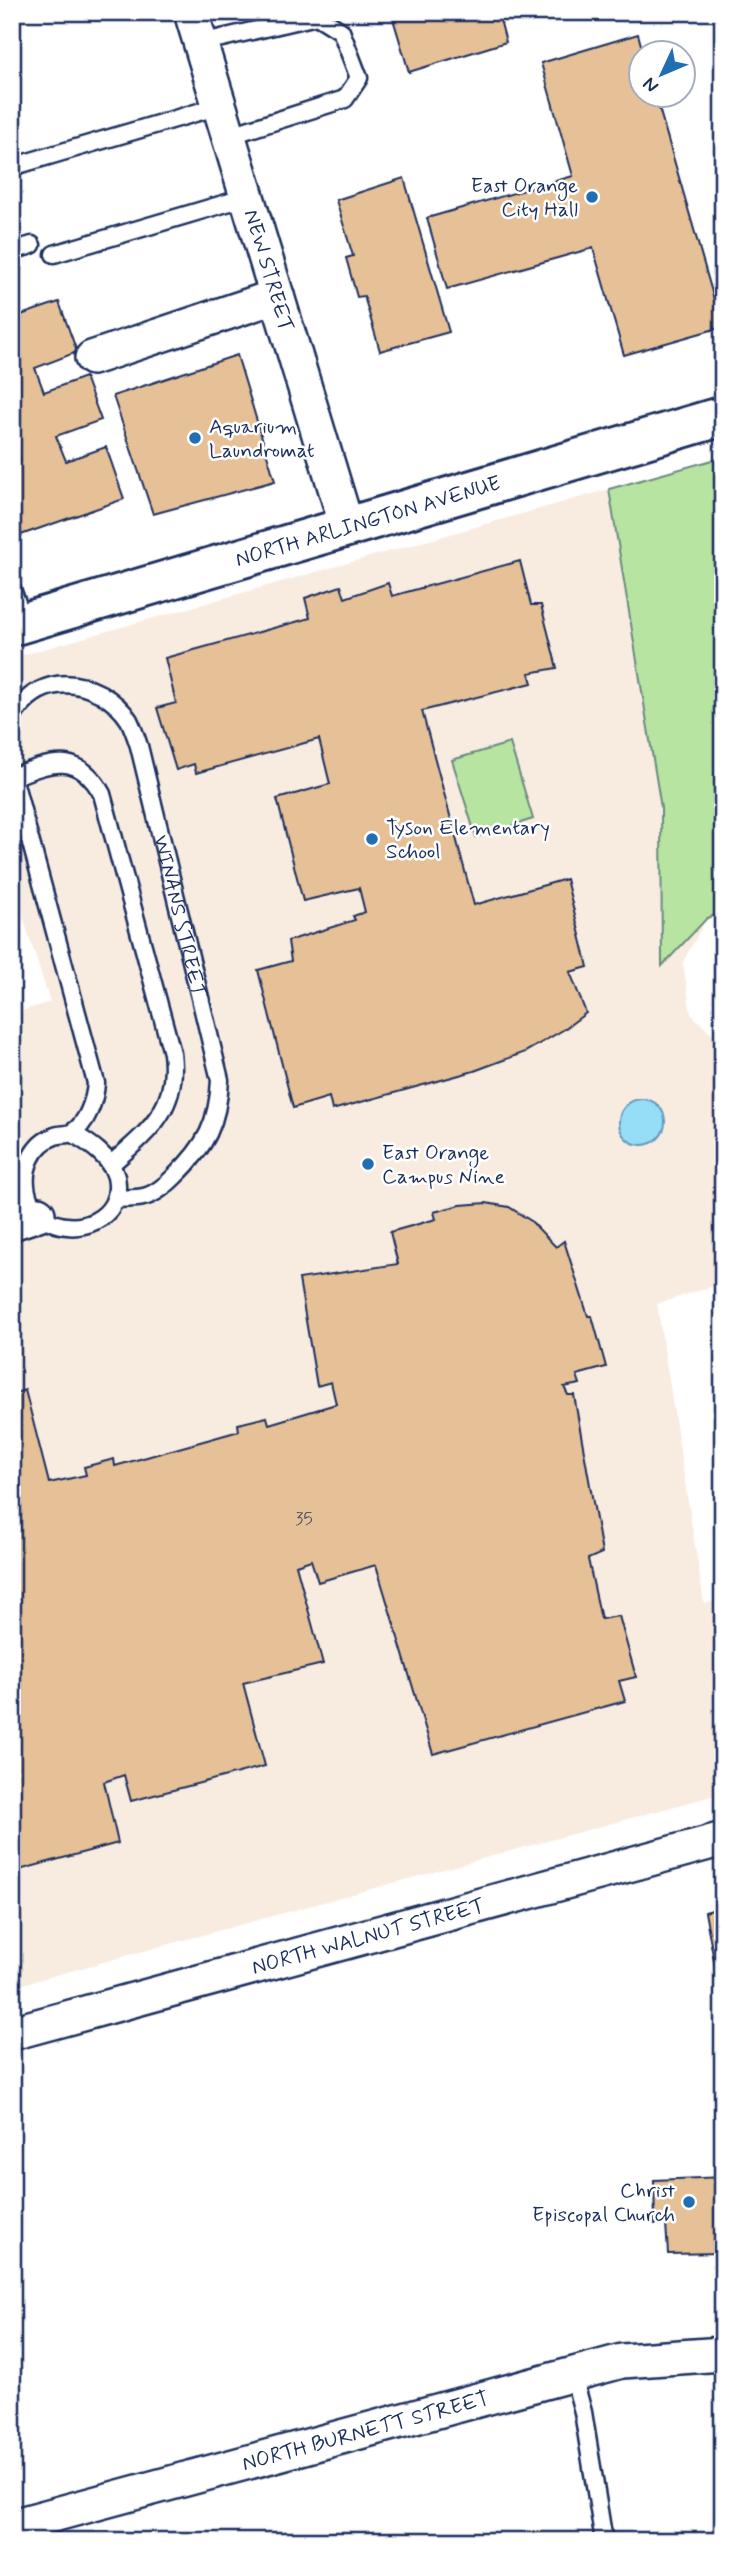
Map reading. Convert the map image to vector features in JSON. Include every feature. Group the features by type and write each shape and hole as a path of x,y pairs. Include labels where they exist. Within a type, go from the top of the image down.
{"street":[{"name":"NEW STREET","path":"196,28 346,527"},
{"path":"92,358 277,296"},
{"name":"NORTH ARLINGTON AVENUE","path":"16,613 346,527 723,416"},
{"name":"NORTH WALNUT STREET","path":"12,2034 723,1839"},
{"name":"NORTH BURNETT STREET","path":"12,2526 622,2361 723,2354"}],"lane":[{"path":"18,165 224,121 345,99 359,78 341,32 317,16 196,28"},
{"path":"54,254 247,197"},
{"path":"12,251 32,245"},
{"name":"WINANS STREET","path":"12,718 28,697 56,683 89,687 112,701 128,719 139,746 220,1080 215,1121 203,1146 194,1157 170,1182 145,1197 116,1199"},
{"name":"WINANS STREET","path":"72,1133 89,1113 95,1098 96,1083 13,775 52,763 68,764 82,770 97,784 102,794 172,1052 173,1087 166,1105 146,1134 110,1165"},
{"path":"72,1133 100,1152 110,1165 116,1178 116,1199 105,1214 90,1224 72,1228 25,1218 28,1198 24,1180 28,1162 38,1147 54,1136 72,1133"},
{"path":"573,2375 583,2412 604,2541"}],"shaded area":[{"name":"East Orange Campus Nine","path":"723,457 723,912 707,918 683,962 691,1014 723,1045 723,1283 657,1304 704,1603 723,1601 723,1793 12,1987 12,1014 50,1002 12,883 12,658"}],"green space":[{"path":"723,457 723,912 707,918 662,966 661,808 609,489"},
{"path":"510,743 533,819 476,837 452,760"}],"water":[{"path":"642,1099 658,1106 665,1122 658,1138 642,1145 626,1138 619,1122 626,1106"}],"building":[{"path":"391,12 498,12 506,42 409,72"},
{"name":"East Orange City Hall","path":"638,34 639,38 626,38 626,108 659,108 722,327 624,355 593,248 447,289 427,218 573,176 541,63"},
{"path":"404,178 449,332 380,351 364,296 357,297 346,258 353,256 336,200"},
{"path":"59,302 77,352 35,368 44,392 85,377 101,420 56,436 66,461 106,447 124,499 12,538 12,463 20,460 12,436 12,318"},
{"name":"Aquarium Laundromat","path":"237,355 275,481 153,514 113,396"},
{"name":"Tyson Elementary School","path":"520,561 531,605 541,605 557,668 529,673 532,683 422,711 474,905 566,879 588,967 570,972 586,1013 525,1052 474,1071 332,1110 329,1097 293,1108 258,970 291,961 288,941 355,920 353,916 365,912 359,888 303,901 277,799 330,784 319,739 196,773 194,764 176,770 157,708 176,703 165,658 310,618 305,598 341,586 345,598 388,583 392,596"},
{"path":"486,1203 509,1207 531,1221 556,1247 564,1241 588,1316 592,1316 606,1367 577,1375 580,1384 564,1387 568,1395 574,1395 602,1553 588,1559 601,1619 619,1616 636,1677 619,1681 625,1701 433,1754 376,1565 318,1582 311,1560 296,1565 323,1664 243,1683 265,1766 131,1801 124,1775 104,1782 118,1843 12,1872 12,1394 25,1390 49,1483 86,1475 84,1467 114,1459 115,1466 239,1431 238,1424 267,1417 269,1424 336,1404 331,1382 317,1386 299,1279 398,1264 390,1232 436,1219 434,1212 460,1205"},
{"path":"723,1907 723,2009 705,1912"},
{"name":"Christ Episcopal Church","path":"723,2177 723,2253 668,2254 666,2224 655,2224 654,2180"}],"place":[{"name":"East Orange City Hall","path":"592,197"},
{"name":"Aquarium Laundromat","path":"195,438"},
{"name":"Tyson Elementary School","path":"372,839"},
{"name":"East Orange Campus Nine","path":"368,1164"},
{"name":"Christ Episcopal Church","path":"689,2202"}]}
